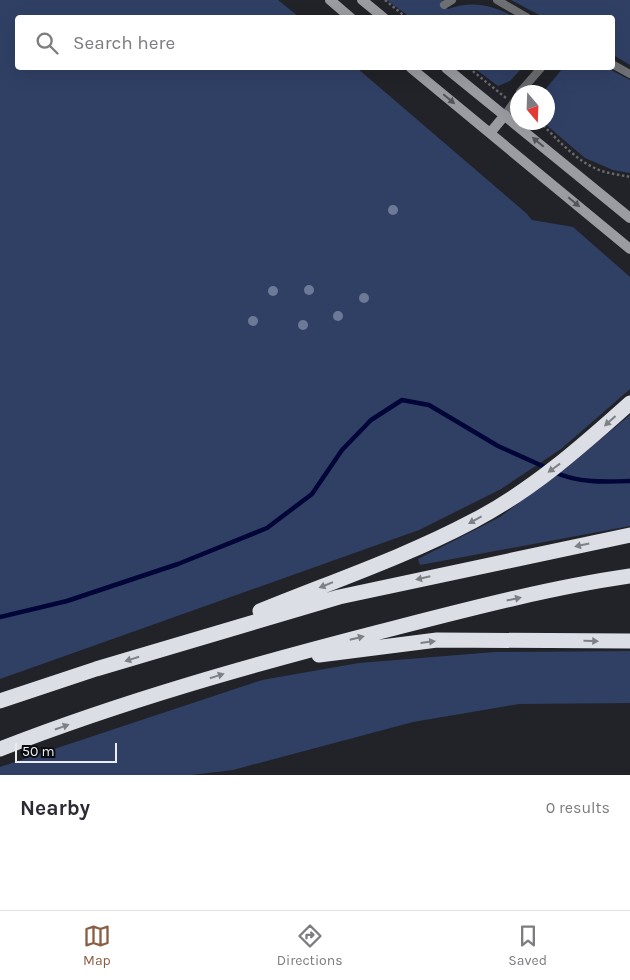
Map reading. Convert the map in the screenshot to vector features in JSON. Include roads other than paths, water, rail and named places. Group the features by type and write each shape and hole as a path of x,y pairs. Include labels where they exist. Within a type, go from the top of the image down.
{"highway":[{"path":"165,649 417,549 474,521 516,495 563,462 630,403"},
{"path":"0,701 339,597 630,535"},
{"path":"0,749 144,698 276,658 498,602 630,576"},
{"path":"276,658 437,640 630,641"}],"main road":[{"path":"330,0 348,15"},
{"path":"362,0 380,15"},
{"path":"413,70 630,249"},
{"path":"449,70 630,218"},
{"path":"490,133 505,115"}],"lane":[{"path":"444,6 452,0"},
{"path":"497,0 523,15"},
{"path":"615,66 630,74"},
{"path":"526,85 539,70"},
{"path":"505,115 510,107"}],"waterway":[{"path":"0,617 67,601 178,564 267,528 312,494 342,450 371,420 402,400 429,405 498,446 547,468"},
{"path":"554,472 582,480 630,481"}]}
